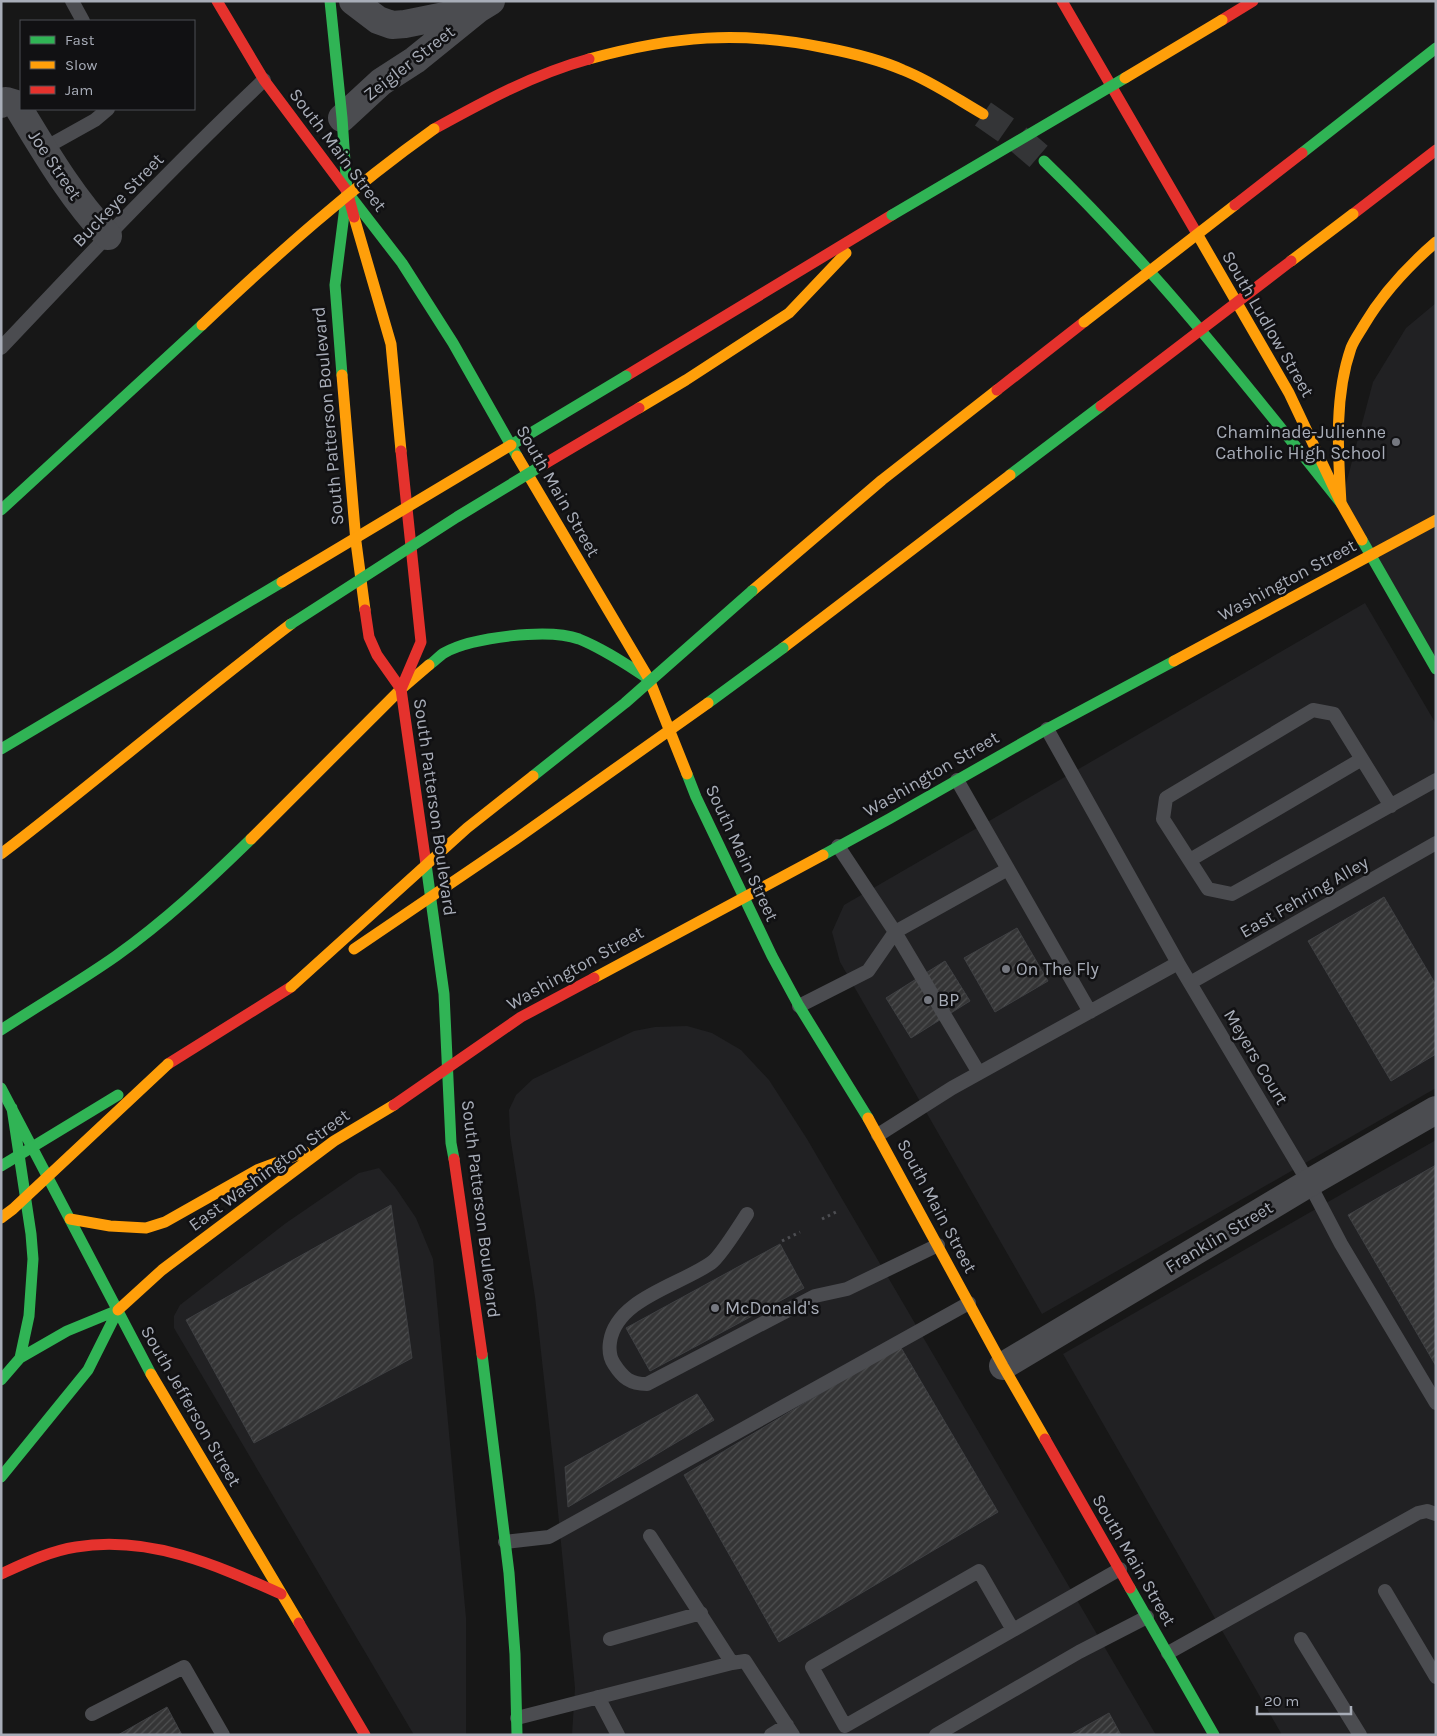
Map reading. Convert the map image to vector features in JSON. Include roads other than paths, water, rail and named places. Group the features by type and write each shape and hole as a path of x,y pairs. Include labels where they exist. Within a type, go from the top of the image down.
{"main road":[{"name":"South Main Street","path":"217,1 264,80 402,263 448,335 512,448 649,679 696,797 772,956 799,1006 878,1134 1003,1366 1214,1735"},
{"name":"South Patterson Boulevard","path":"330,1 342,118 347,191 335,285 356,542 369,637 376,655 401,689 444,994 451,1143 474,1292 505,1542 515,1654 516,1735"},
{"name":"South Ludlow Street","path":"1062,1 1289,393 1341,503 1436,668"},
{"path":"1,749 892,215 1254,1"},
{"path":"1,510 271,260 356,186 434,129 500,93 533,78 601,54 659,42 719,36 788,39 824,46 905,70 983,114"},
{"path":"291,987 467,828 618,708 882,480 1436,48"},
{"path":"1,1166 353,950 659,740 783,648 1436,150"},
{"path":"1044,161 1092,207 1170,292 1341,503"},
{"name":"South Patterson Boulevard","path":"347,191 391,344 421,642 401,689"},
{"path":"1,854 129,754 235,665 291,624 457,517 686,380 789,313 872,227"},
{"path":"1341,503 1338,456 1342,394 1351,346 1376,303 1408,265 1436,242"},
{"name":"Washington Street","path":"448,1068 521,1017 838,846 1047,729 1436,520"},
{"path":"1,1030 116,956 212,878 401,689 444,653 465,645 511,635 555,635 578,639 619,660 649,679"},
{"path":"1,1218 13,1209 168,1064"},
{"name":"East Washington Street","path":"118,1310 162,1270 334,1141 387,1110 448,1068"},
{"name":"South Jefferson Street","path":"1,1088 144,1362 365,1735"},
{"path":"12,1108 33,1259 29,1316 20,1358"},
{"path":"70,1219 110,1226 146,1228 165,1222 257,1170 334,1141"},
{"path":"1,1380 20,1358 67,1331 118,1310"},
{"path":"1,1477 88,1370 118,1310"},
{"path":"1,1574 23,1562 60,1549 97,1543 120,1543 158,1547 194,1557 281,1594"}],"street":[{"name":"Zeigler Street","path":"354,1 378,20 392,25 405,24 484,5"},
{"name":"Zeigler Street","path":"342,118 381,82 415,60 484,5"},
{"name":"Joe Street","path":"1,104 6,102 16,104 43,149 90,217 108,236"},
{"name":"Franklin Street","path":"1003,1366 1309,1183 1436,1110"}],"lane":[{"path":"72,1 82,20"},
{"name":"Buckeye Street","path":"1,348 108,236 264,80"},
{"path":"43,149 95,120 107,110"},
{"path":"1391,806 1334,714 1313,710 1166,798 1163,819 1208,889 1232,894 1391,806 1436,780"},
{"name":"Meyers Court","path":"1047,729 1190,984 1309,1183 1341,1244 1436,1403"},
{"path":"1190,860 1362,759"},
{"path":"957,780 1090,1012"},
{"name":"East Fehring Alley","path":"1190,984 1436,843"},
{"path":"838,846 895,932 979,1073"},
{"path":"799,1006 868,971 895,932 1008,869"},
{"path":"878,1134 952,1088 1178,962"},
{"path":"747,1214 713,1262 628,1309 617,1322 611,1333 609,1346 612,1361 625,1378 636,1384 648,1384 815,1296 847,1289 938,1246"},
{"path":"505,1542 549,1537 969,1302"},
{"path":"1168,1654 1418,1513 1436,1514"},
{"path":"650,1536 732,1663"},
{"path":"1013,1630 979,1571 812,1667 845,1726 1120,1569"},
{"path":"1385,1591 1436,1677"},
{"path":"610,1639 700,1613"},
{"path":"936,1735 1079,1652 1147,1617"},
{"path":"1301,1638 1360,1735"},
{"path":"517,1718 732,1663 745,1662 790,1730 771,1735"},
{"path":"92,1714 184,1667 223,1735"},
{"path":"598,1697 618,1735"}],"tunnel":[{"path":"983,114 1016,137 1044,161"}],"place":[{"name":"Chaminade-Julienne Catholic High School","path":"1396,442"},
{"name":"On The Fly","path":"1006,969"},
{"name":"BP","path":"928,1000"},
{"name":"McDonald's","path":"715,1308"}]}
